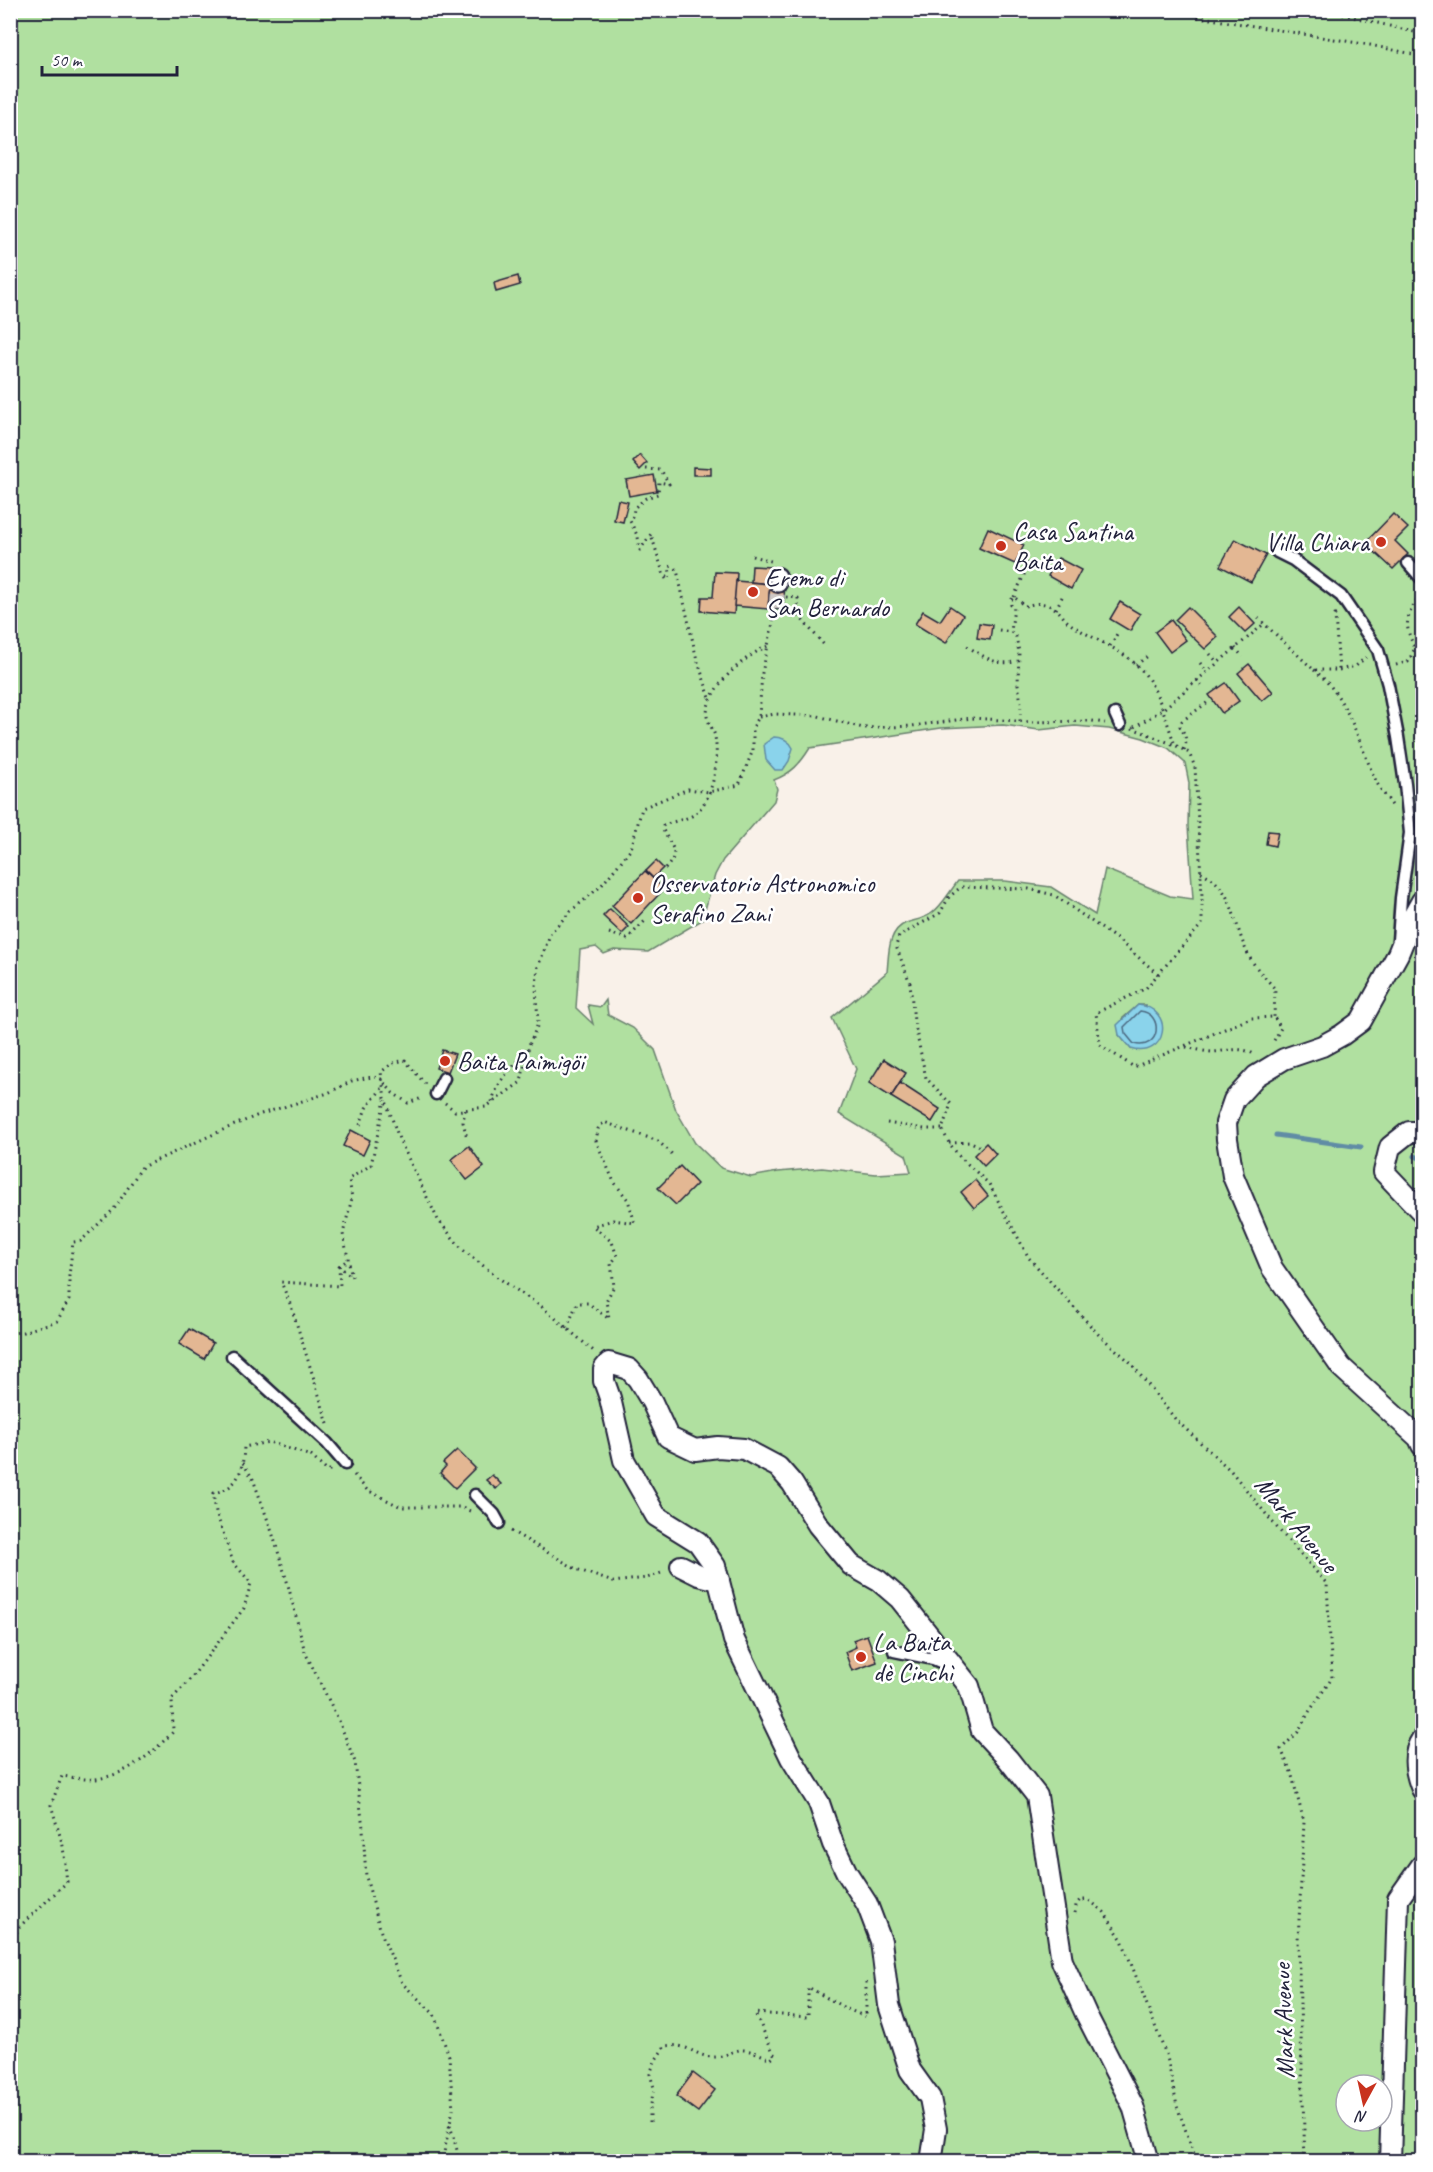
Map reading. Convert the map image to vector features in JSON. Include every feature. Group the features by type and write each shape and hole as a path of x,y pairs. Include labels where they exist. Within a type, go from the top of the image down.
{"street":[{"path":"1422,901 1398,954 1361,1021 1322,1046 1284,1059 1256,1076 1234,1100 1226,1123 1233,1176 1272,1268 1341,1367 1419,1438 1422,1445"},
{"path":"1422,1132 1409,1132 1390,1147 1384,1172 1422,1212"},
{"path":"931,2162 936,2129 930,2098 910,2070 889,2005 881,1941 867,1904 833,1844 819,1803 791,1758 734,1640 715,1566 698,1542 656,1516 624,1460 604,1381 604,1369 609,1363 629,1369 638,1379 652,1402 668,1437 695,1450 718,1447 744,1449 778,1467 792,1483 818,1525 851,1565 879,1581 900,1599 969,1686 982,1731 1008,1758 1037,1796 1062,1961 1133,2106 1149,2162"},
{"path":"681,1566 719,1581"},
{"path":"1422,1739 1416,1754 1416,1768 1422,1789"},
{"path":"1390,2162 1398,1899 1422,1865"}],"lane":[{"path":"1277,552 1293,560 1341,596 1377,650 1388,685 1398,737 1410,833 1399,916 1398,954"},
{"path":"1408,563 1422,579"},
{"path":"1116,714 1120,725"},
{"path":"433,1092 444,1078"},
{"path":"232,1356 327,1443 345,1464"},
{"path":"475,1495 494,1514 499,1523"},
{"path":"894,1651 933,1659 955,1669"}],"path":[{"path":"10,18 15,10"},
{"path":"1181,10 1199,17 1264,26 1422,56"},
{"path":"1325,10 1422,34"},
{"path":"646,469 662,470 669,484 659,482 658,494 646,498 634,508 630,521 638,537 640,550 651,534 667,580 670,573 669,567 672,566 677,570 696,656 710,698 707,717 715,736 717,762 709,792 697,813 663,826 674,853 673,860 665,869"},
{"path":"1011,632 1014,607 1011,605 1011,600 1028,566 1024,558"},
{"path":"780,586 798,598 798,615 825,646"},
{"path":"1314,670 1339,670 1356,666 1368,654 1377,650 1393,666 1408,662 1415,648 1406,631 1410,612 1422,591"},
{"path":"1056,609 1063,595"},
{"path":"1014,597 1025,606 1044,604 1059,610 1069,623 1110,646 1136,665 1152,685 1175,744"},
{"path":"609,1363 542,1307 500,1280 463,1250 438,1220 408,1158 385,1098 381,1072 393,1063 405,1060 433,1092 455,1111 486,1107 521,1082 528,1051 538,1024 536,986 538,967 551,932 571,911 601,886 632,849 642,808 688,789 709,792 739,785 753,750 753,727 759,717 762,673 776,609"},
{"path":"1339,670 1335,615 1359,620"},
{"path":"1258,618 1326,679 1344,706 1379,786"},
{"path":"1134,728 1162,710 1264,624"},
{"path":"999,630 1011,632 1016,637 1019,652 1020,722"},
{"path":"1110,646 1117,634"},
{"path":"710,698 733,671 756,651 768,646"},
{"path":"967,646 997,663 1007,664 1018,661"},
{"path":"1235,648 1243,657"},
{"path":"1210,654 1218,663"},
{"path":"1136,665 1148,656"},
{"path":"1200,663 1207,672"},
{"path":"1197,680 1203,688"},
{"path":"1184,750 1187,743 1180,726 1182,721 1208,702"},
{"path":"759,717 775,714 818,716 863,728 912,726 972,718 1020,722 1092,721 1134,728 1175,744 1188,753 1195,767 1202,924 1146,988 1096,1014 1100,1045 1134,1067 1251,1018 1274,1017"},
{"path":"1200,872 1212,877 1226,892 1250,957 1275,989 1274,1017 1281,1028 1272,1044 1267,1047"},
{"path":"979,1146 971,1142 949,1143 942,1129 951,1104 926,1078 914,1021 910,983 896,946 899,936 940,913 949,897 961,887 1029,889 1054,895 1118,940 1158,974"},
{"path":"609,933 627,939 646,920"},
{"path":"1184,1047 1214,1052 1229,1049 1255,1055"},
{"path":"1248,1062 1261,1050"},
{"path":"492,1103 494,1092 502,1079 528,1051"},
{"path":"10,1333 23,1332 57,1321 69,1300 69,1276 74,1242 81,1241 114,1209 142,1167 261,1114 328,1093 352,1081 374,1077 381,1079 393,1093 408,1103 433,1092"},
{"path":"360,1125 366,1108 383,1087"},
{"path":"339,1266 352,1277 343,1234 352,1198 350,1179 371,1165 385,1098"},
{"path":"465,1110 464,1122 468,1138"},
{"path":"567,1329 577,1303 588,1303 609,1319 606,1301 614,1286 611,1264 617,1256 612,1242 593,1226 613,1220 635,1222 628,1200 614,1182 596,1141 598,1129 604,1122 658,1141 674,1156"},
{"path":"887,1123 924,1129 942,1129"},
{"name":"Mark Avenue","path":"949,1143 959,1156 989,1184 1029,1258 1098,1334 1130,1362 1176,1420 1232,1471 1279,1530 1327,1584 1332,1678 1298,1732 1281,1749 1291,1772 1304,1822 1298,1940 1305,2162"},
{"path":"339,1266 349,1259"},
{"path":"328,1424 291,1306 281,1282 340,1286 339,1266"},
{"path":"10,1941 13,1941 19,1927 67,1882 63,1846 51,1805 62,1776 94,1779 129,1770 152,1753 173,1732 172,1699 192,1677 244,1608 251,1583 233,1562 216,1512 213,1493 236,1482 243,1463 244,1447 269,1442 311,1456 327,1471 345,1464"},
{"path":"243,1463 254,1479 272,1532 305,1652 339,1720 355,1762 366,1877 381,1932 402,1983 434,2014 449,2056 453,2109 442,2162"},
{"path":"1075,1915 1076,1905 1080,1900 1089,1900 1104,1912 1122,1940 1167,2057 1177,2106 1197,2162"},
{"path":"650,2122 654,2088 650,2074 665,2046 678,2044 710,2057 729,2055 738,2050 754,2052 771,2059 776,2056 755,2013 808,2017 808,1987 866,2017 866,1975"},
{"path":"450,2124 458,2162"}],"green space":[{"path":"11,11 1422,11 1422,2161 11,2162","holes":["1003,725 1039,730 1075,726 1109,729 1143,738 1168,748 1185,763 1189,783 1188,826 1193,899 1170,896 1105,869 1095,915 1051,887 1005,881 958,881 936,910 923,918 906,923 895,932 890,944 887,972 832,1018 856,1069 839,1114 906,1155 911,1172 876,1174 822,1168 751,1177 721,1168 695,1143 676,1110 655,1050 633,1028 608,1015 606,1000 601,1007 588,1005 593,1024 576,1008 580,950 596,947 604,954 614,950 648,952 702,920 715,875 723,860 774,801 777,789 774,780 795,767 810,748 941,728","1138,1005 1146,1005 1131,1049 1119,1035 1122,1019"]}],"water":[{"path":"774,737 785,739 793,748 783,770 775,770 766,760 764,744"},
{"path":"1138,1005 1150,1008 1158,1015 1162,1023 1159,1041 1153,1047 1143,1050 1131,1049 1119,1035 1117,1025"}],"building":[{"path":"518,276 520,285 496,292 494,283"},
{"path":"640,455 647,463 640,470 633,462"},
{"path":"693,467 711,468 711,475 693,475"},
{"path":"654,475 657,491 629,496 626,480"},
{"path":"618,500 628,502 623,522 614,520"},
{"name":"Villa Chiara","path":"1393,514 1408,528 1395,541 1408,554 1393,569 1365,543"},
{"name":"Casa Santina Baita","path":"988,528 1024,545 1015,564 979,548"},
{"path":"1235,539 1266,555 1251,582 1220,566"},
{"path":"1058,558 1081,570 1071,589 1048,576"},
{"path":"752,566 772,567 770,584 751,582"},
{"path":"715,572 737,573 734,614 701,611 702,597 713,597"},
{"name":"Eremo di San Bernardo","path":"736,581 770,584 768,609 734,606"},
{"path":"770,584 785,585 783,610 768,609"},
{"path":"1120,602 1140,614 1130,631 1110,619"},
{"path":"950,606 963,615 946,643 915,624 923,611 940,621"},
{"path":"1188,607 1218,637 1205,649 1175,620"},
{"path":"1239,607 1255,624 1245,633 1229,617"},
{"path":"1171,620 1186,640 1170,652 1155,632"},
{"path":"979,623 992,625 990,640 977,638"},
{"path":"1249,664 1273,692 1262,701 1238,673"},
{"path":"1226,683 1239,701 1222,713 1209,695"},
{"path":"1268,831 1278,832 1275,846 1266,844"},
{"path":"656,861 663,868 653,878 646,871"},
{"name":"Osservatorio Astronomico Serafino Zani","path":"645,871 664,889 631,924 612,906"},
{"path":"610,909 629,927 622,934 603,916"},
{"name":"Baita Paimigöi","path":"442,1050 455,1054 448,1072 436,1068"},
{"path":"884,1059 906,1073 891,1097 869,1083"},
{"path":"900,1083 940,1109 932,1122 891,1097"},
{"path":"351,1130 370,1140 363,1155 343,1146"},
{"path":"986,1143 996,1154 984,1166 974,1155"},
{"path":"469,1146 484,1167 467,1180 451,1160"},
{"path":"680,1166 697,1184 676,1205 658,1188"},
{"path":"975,1180 988,1196 974,1208 961,1192"},
{"path":"189,1329 213,1343 204,1359 179,1344"},
{"path":"457,1450 475,1468 455,1488 440,1473 446,1466 443,1463"},
{"path":"492,1475 501,1484 496,1489 486,1480"},
{"name":"La Baita dè Cinchì","path":"867,1635 877,1662 852,1671 845,1652 856,1647 853,1640"},
{"path":"693,2073 715,2090 698,2112 676,2096"}],"waterway":[{"path":"1276,1135 1361,1147"},
{"path":"1415,1156 1422,1159"}],"tunnel":[{"path":"776,609 778,584"}],"place":[{"name":"Villa Chiara","path":"1381,542"},
{"name":"Casa Santina Baita","path":"1001,546"},
{"name":"Eremo di San Bernardo","path":"753,592"},
{"name":"Osservatorio Astronomico Serafino Zani","path":"638,898"},
{"name":"Baita Paimigöi","path":"445,1061"},
{"name":"La Baita dè Cinchì","path":"861,1657"}]}
